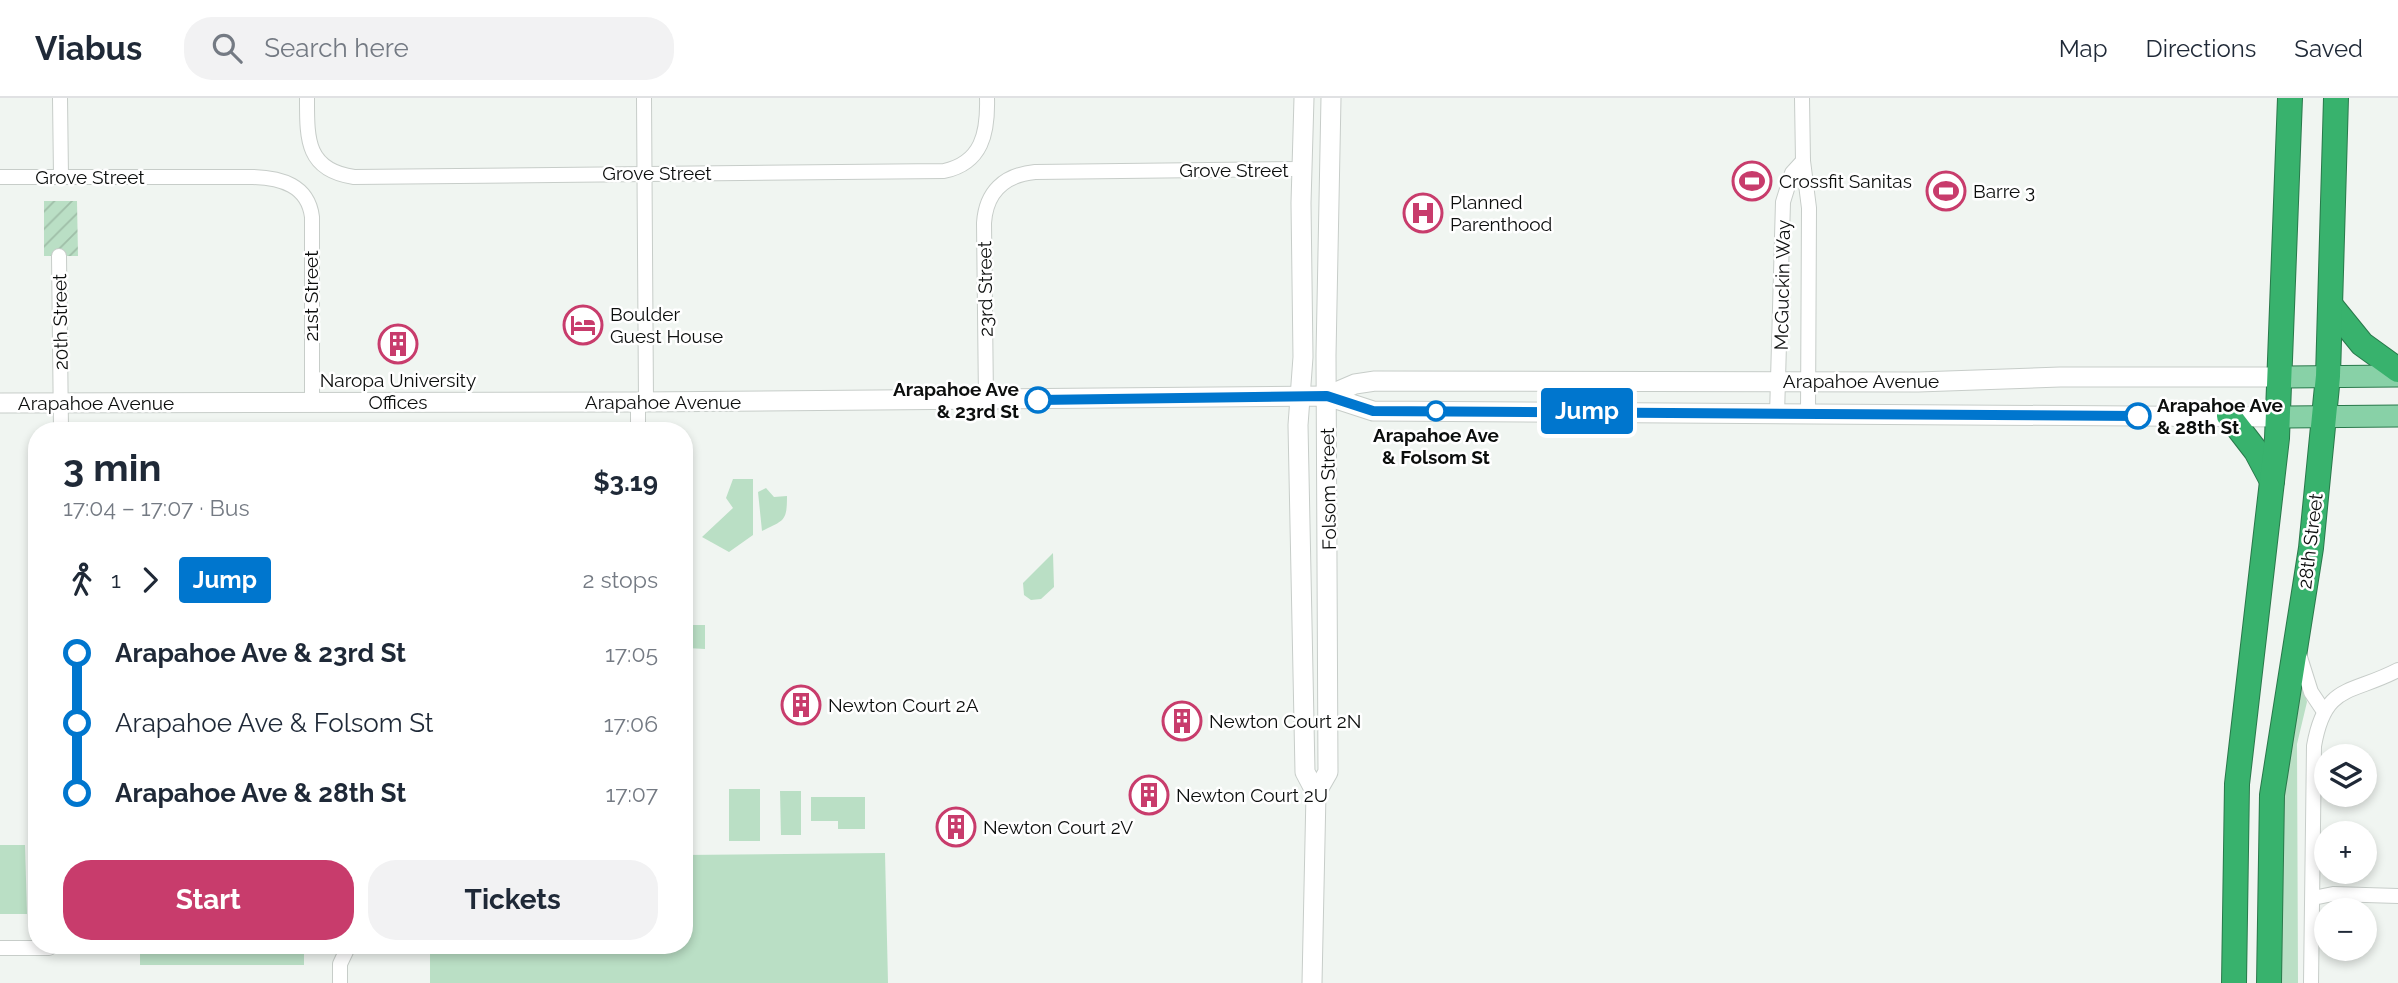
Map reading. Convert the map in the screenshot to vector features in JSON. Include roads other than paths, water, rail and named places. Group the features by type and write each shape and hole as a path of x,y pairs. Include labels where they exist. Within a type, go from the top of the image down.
{"highway":[{"path":"2234,983 2237,784 2278,417 2290,98"},
{"name":"28th Street","path":"2269,983 2272,795 2311,548 2325,417 2332,307 2336,98"},
{"path":"2332,307 2361,344 2398,370"},
{"path":"2229,416 2256,451 2272,481"}],"main road":[{"name":"Folsom Street","path":"1304,98 1301,169 1301,396 1298,425 1305,772 1316,793"},
{"name":"Folsom Street","path":"1312,983 1316,793 1328,772 1327,396 1331,98"},
{"name":"Arapahoe Avenue","path":"1327,396 1355,384 1375,381 1808,382 2398,376"},
{"name":"Arapahoe Avenue","path":"0,403 642,402 1327,396 1373,411 2398,416"}],"street":[{"path":"60,98 61,176"},
{"name":"Grove Street","path":"307,98 307,136 311,150 317,159 336,173 354,177 917,173 955,169 974,155 986,134 987,98"},
{"path":"639,422 642,402 644,98"},
{"name":"McGuckin Way","path":"1802,98 1803,161 1809,208 1808,415"},
{"name":"McGuckin Way","path":"1777,415 1783,202 1792,173 1803,161"},
{"name":"Grove Street","path":"1001,183 1019,174 1035,172 1301,169"},
{"name":"Grove Street","path":"0,177 260,177 287,182 302,193"},
{"name":"23rd Street","path":"986,400 984,223 990,195 1001,183"},
{"name":"21st Street","path":"302,193 312,217 312,402"},
{"name":"20th Street","path":"59,256 61,422"},
{"path":"2296,646 2311,692 2323,710"},
{"path":"2311,983 2314,746 2323,710 2353,688 2398,670"},
{"path":"2313,898 2333,894 2398,896"},
{"path":"0,948 28,948"},
{"path":"340,983 340,964 345,954"}],"place":[{"name":"Crossfit Sanitas","path":"1752,181"},
{"name":"Barre 3","path":"1946,191"},
{"name":"Planned Parenthood","path":"1423,213"},
{"name":"Boulder Guest House","path":"583,325"},
{"name":"Naropa University Offices","path":"398,344"},
{"name":"Arapahoe Ave & 23rd St","path":"1038,400"},
{"name":"Arapahoe Ave & Folsom St","path":"1436,411"},
{"name":"Arapahoe Ave & 28th St","path":"2138,416"},
{"name":"Newton Court 2A","path":"801,705"},
{"name":"Newton Court 2N","path":"1182,721"},
{"name":"Newton Court 2U","path":"1149,795"},
{"name":"Newton Court 2V","path":"956,827"}]}
